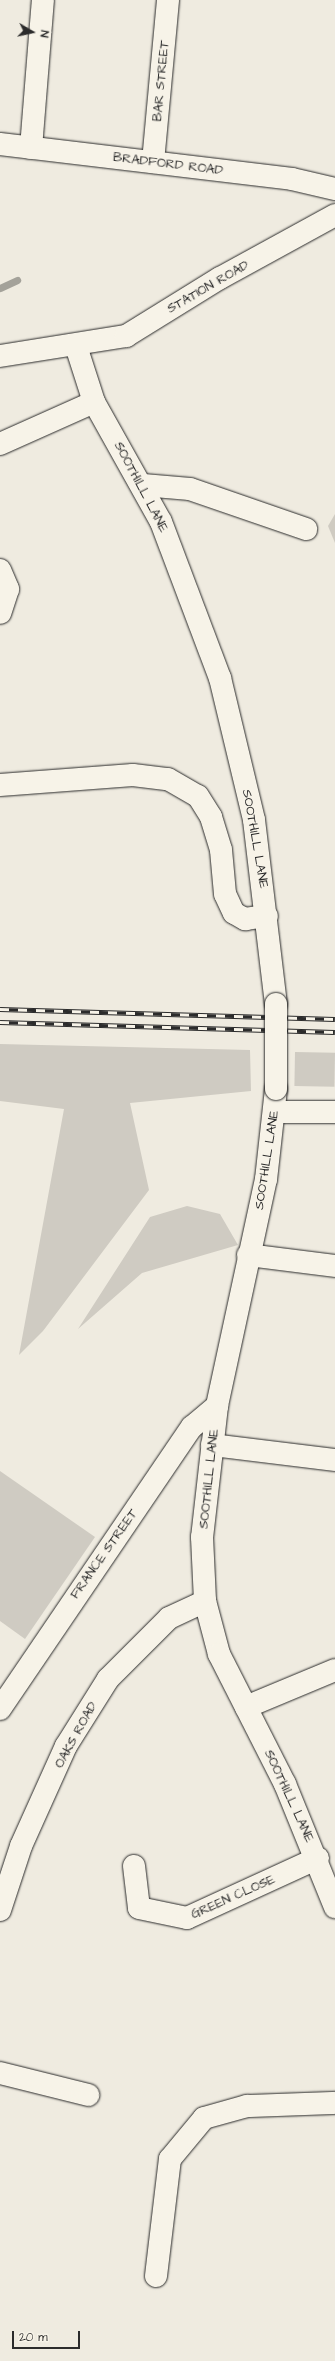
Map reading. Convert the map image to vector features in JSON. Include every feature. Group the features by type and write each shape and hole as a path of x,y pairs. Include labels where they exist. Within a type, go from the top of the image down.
{"street":[{"path":"31,148 42,0"},
{"name":"BAR STREET","path":"153,162 168,0"},
{"name":"BRADFORD ROAD","path":"0,144 292,179 335,189"},
{"name":"STATION ROAD","path":"0,356 76,346 126,336 220,278 335,215"},
{"name":"SOOTHILL LANE","path":"76,346 94,402 143,485 161,522 220,678 254,820 267,916 276,1004 276,1112 217,1406 202,1537 205,1601 219,1654 246,1706 318,1858 335,1907"},
{"path":"0,444 94,402"},
{"path":"143,485 190,489 306,529"},
{"path":"0,570 8,589 0,613"},
{"path":"0,785 133,775 168,779 198,796 211,817 221,850 225,894 234,913 246,919 267,916"},
{"path":"276,1112 335,1112"},
{"path":"248,1255 335,1266"},
{"name":"FRANCE STREET","path":"0,1709 192,1427 217,1406"},
{"path":"212,1445 335,1460"},
{"name":"OAKS ROAD","path":"0,1910 21,1846 66,1746 108,1679 169,1618 205,1601"},
{"path":"246,1706 335,1670"},
{"name":"GREEN CLOSE","path":"134,1866 139,1908 187,1918 318,1858"},
{"path":"0,2073 88,2095"},
{"path":"156,2276 170,2160 204,2118 247,2106 335,2103"}],"shaded area":[{"path":"335,514 335,543 328,526"},
{"path":"0,1044 250,1050 251,1091 130,1103 149,1190 43,1331 19,1355 64,1109 0,1101"},
{"path":"295,1052 335,1053 334,1087 294,1086"},
{"path":"187,1206 220,1214 238,1245 142,1273 78,1329 150,1217"},
{"path":"0,1471 95,1537 25,1639 0,1621"}],"waterway":[{"path":"0,288 17,280"}],"railway":[{"path":"0,1009 335,1019"},
{"path":"0,1022 335,1032"}]}
